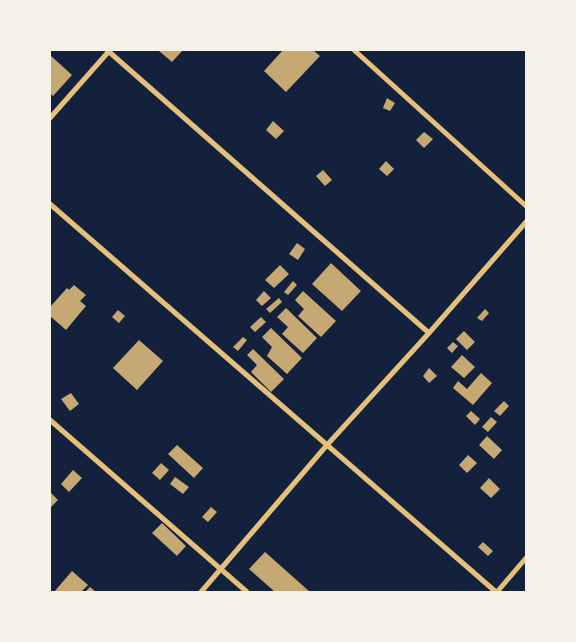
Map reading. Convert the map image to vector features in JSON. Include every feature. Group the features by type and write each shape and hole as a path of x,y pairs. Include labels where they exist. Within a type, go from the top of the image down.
{"street":[{"path":"50,118 108,50 429,333"},
{"path":"354,50 526,206"},
{"path":"50,204 497,592 526,558"},
{"path":"201,592 326,445 429,333 526,222"},
{"path":"50,420 247,592"}],"building":[{"path":"158,50 183,50 172,62"},
{"path":"283,50 313,50 320,56 286,92 264,71"},
{"path":"50,55 72,75 53,96 50,93"},
{"path":"387,98 395,103 390,111 383,108"},
{"path":"273,121 284,131 276,139 266,130"},
{"path":"424,132 433,139 424,148 416,140"},
{"path":"386,161 394,169 387,176 379,169"},
{"path":"323,170 332,180 325,186 316,176"},
{"path":"297,243 305,249 298,260 289,254"},
{"path":"331,263 361,291 342,311 312,284"},
{"path":"280,265 289,274 274,288 265,280"},
{"path":"293,281 297,285 288,295 284,292"},
{"path":"74,285 86,295 80,301 86,306 66,330 50,316 50,307 67,288 69,290"},
{"path":"264,291 271,298 262,306 256,300"},
{"path":"303,291 336,321 321,337 298,316 304,309 295,300"},
{"path":"279,298 282,302 270,313 266,309"},
{"path":"286,308 317,338 303,353 282,334 288,327 277,317"},
{"path":"485,309 489,313 482,321 477,318"},
{"path":"118,310 125,316 119,323 112,317"},
{"path":"261,317 266,322 255,332 250,327"},
{"path":"271,328 302,358 287,374 267,356 272,347 262,337"},
{"path":"464,331 475,342 467,350 456,339"},
{"path":"243,337 247,340 238,351 233,347"},
{"path":"139,340 163,361 137,390 113,368"},
{"path":"453,342 458,346 452,353 447,348"},
{"path":"253,349 284,379 271,392 251,372 257,365 247,355"},
{"path":"462,355 475,367 464,378 451,367"},
{"path":"429,368 437,376 429,383 423,376"},
{"path":"481,373 492,383 473,405 453,388 458,381 467,389"},
{"path":"71,393 79,404 70,411 61,399"},
{"path":"504,401 509,406 500,416 494,411"},
{"path":"471,411 480,419 475,425 466,416"},
{"path":"491,417 497,422 488,432 482,427"},
{"path":"487,436 502,450 494,459 479,445"},
{"path":"177,445 203,468 194,478 168,454"},
{"path":"468,455 477,463 467,473 459,465"},
{"path":"161,463 169,470 160,480 152,473"},
{"path":"73,470 82,478 69,492 61,484"},
{"path":"175,477 189,487 183,494 170,484"},
{"path":"489,478 500,489 491,498 480,488"},
{"path":"50,492 58,500 50,508"},
{"path":"211,507 217,512 208,522 202,517"},
{"path":"162,523 186,546 177,556 152,533"},
{"path":"483,542 493,551 488,556 478,547"},
{"path":"265,552 310,592 275,592 249,569"},
{"path":"72,571 88,585 81,592 54,592"},
{"path":"90,587 96,592 85,592"}]}
